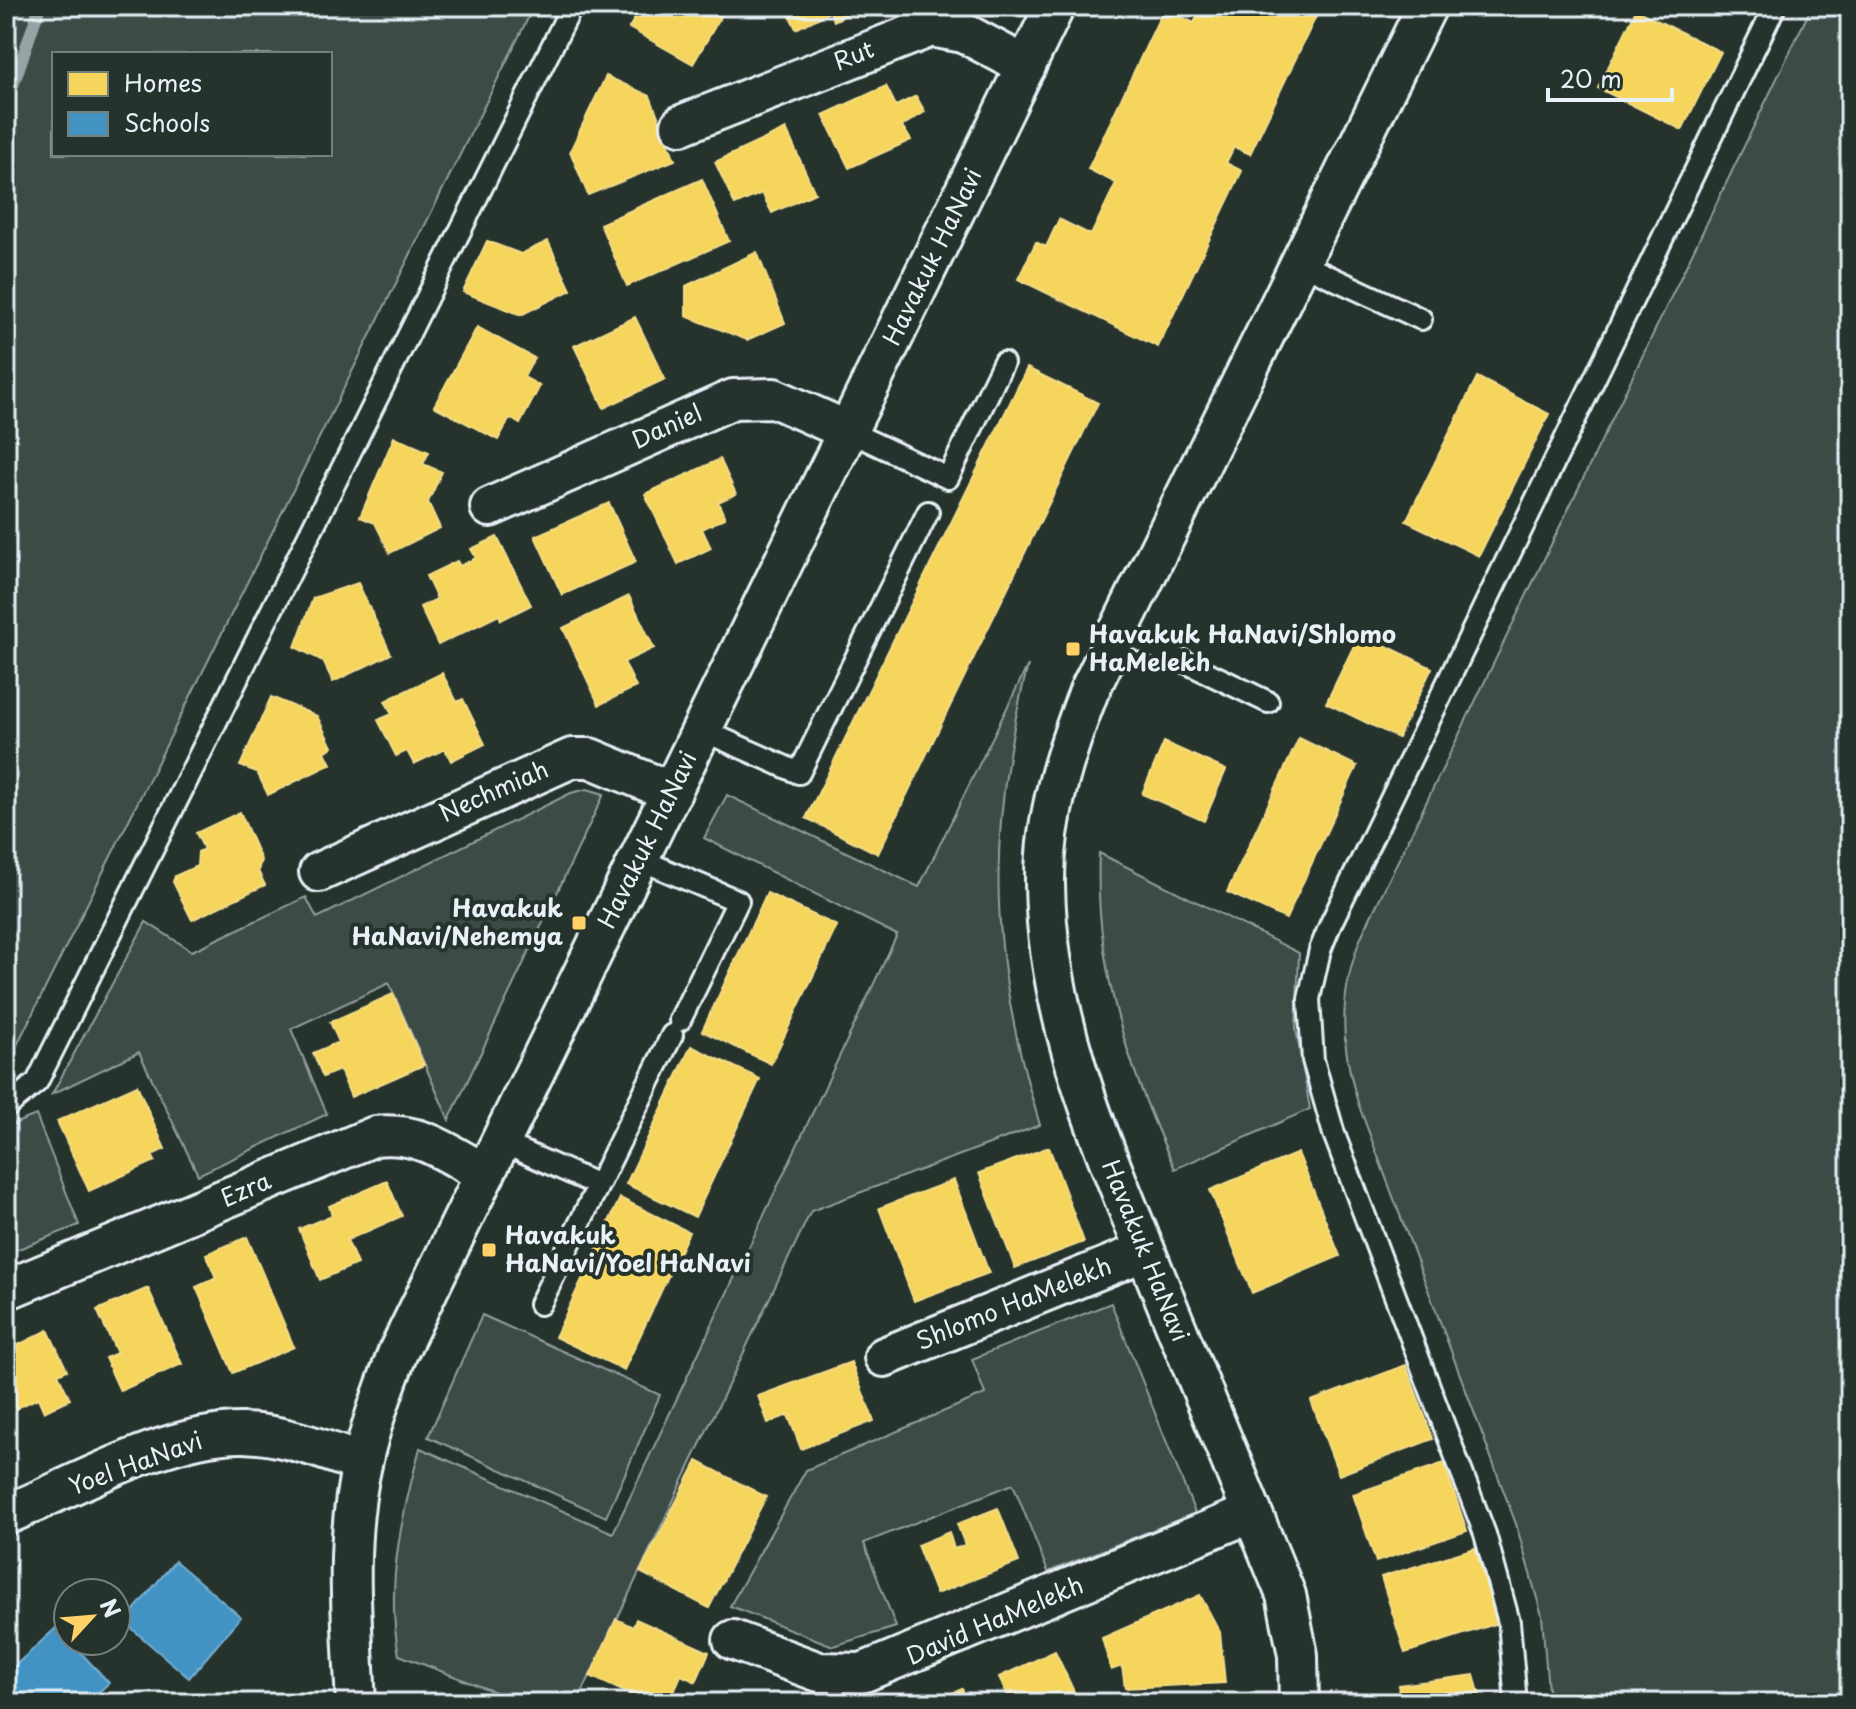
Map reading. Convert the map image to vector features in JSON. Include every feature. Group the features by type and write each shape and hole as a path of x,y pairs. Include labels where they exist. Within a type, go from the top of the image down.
{"street":[{"name":"Havakuk HaNavi","path":"356,1703 351,1564 362,1463 398,1352 1055,6"},
{"name":"Havakuk HaNavi","path":"1299,1703 1298,1655 1286,1595 1092,1120 1063,1023 1047,928 1045,882 1048,834 1070,739 1119,630 1427,6"},
{"name":"Rut","path":"681,125 931,27 964,33 1026,66"},
{"name":"Daniel","path":"490,507 733,399 774,398 848,431"},
{"name":"Nechmiah","path":"319,872 572,758 590,758 672,792"},
{"name":"Ezra","path":"6,1290 375,1136 400,1134 493,1158"},
{"name":"Shlomo HaMelekh","path":"884,1357 1145,1251"},
{"name":"Yoel HaNavi","path":"6,1515 155,1451 223,1434 285,1438 362,1463"},
{"name":"David HaMelekh","path":"733,1640 819,1672 862,1673 1251,1513"}],"lane":[{"path":"6,1107 37,1082 555,34 572,6"},
{"path":"1516,1703 1509,1622 1485,1534 1334,1134 1313,1060 1309,999 1320,950 1331,923 1775,6"},
{"path":"1300,263 1421,319"},
{"path":"848,431 948,478 1003,363"},
{"path":"702,730 799,773 928,512"},
{"path":"1119,630 1268,702"},
{"path":"540,1304 738,901 639,859"},
{"path":"493,1158 598,1185"}],"shaded area":[{"path":"6,6 534,6 6,1067"},
{"path":"1812,6 1850,6 1850,1703 1549,1703 1542,1616 1516,1524 1359,1106 1345,1041 1348,980 1361,937"},
{"path":"1028,665 1005,785 999,841 999,896 1002,951 1011,1007 1040,1125 811,1211 580,1697 513,1699 399,1655 395,1629 395,1577 407,1499 420,1448 613,1533 897,935 704,838 727,795 919,887"},
{"path":"587,789 604,794 449,1120 389,983 291,1029 327,1114 198,1175 139,1052 52,1094 146,922 192,951 306,897 317,918 571,793"},
{"path":"1099,853 1299,953 1296,1029 1310,1109 1175,1169 1129,1054 1108,976 1099,895"},
{"path":"36,1115 79,1225 6,1254 6,1127"},
{"path":"1111,1303 1195,1513 1048,1572 1013,1484 864,1543 896,1627 833,1646 730,1606 806,1470 985,1394 972,1359"},
{"path":"482,1315 660,1395 606,1517 428,1437"}],"building: Homes":[{"path":"642,6 727,6 693,64 629,28"},
{"path":"785,6 864,6 834,21 830,12 796,29"},
{"path":"1202,6 1321,6 1250,154 1234,147 1226,163 1242,171 1158,347 1018,279 1036,242 1046,247 1059,219 1091,235 1116,183 1088,169 1164,8 1194,23"},
{"path":"1636,10 1721,52 1682,130 1598,88"},
{"path":"606,76 650,96 675,160 588,195 570,151"},
{"path":"886,86 896,106 916,96 925,112 902,126 911,140 849,168 823,115"},
{"path":"786,129 815,193 772,213 762,193 735,205 715,162"},
{"path":"702,179 729,241 627,286 600,224"},
{"path":"487,241 521,254 548,241 571,290 521,315 463,292"},
{"path":"757,252 785,323 747,340 686,316 686,286"},
{"path":"635,317 665,379 604,408 574,346"},
{"path":"477,327 534,358 524,377 540,386 520,424 510,418 498,440 434,406"},
{"path":"1027,368 1098,403 878,854 806,818"},
{"path":"1477,377 1549,414 1479,556 1406,521"},
{"path":"394,437 429,452 423,464 442,472 428,502 440,528 390,553 375,523 360,517"},
{"path":"720,459 736,494 718,502 725,518 702,529 711,548 678,564 645,494"},
{"path":"609,503 636,562 562,595 535,536"},
{"path":"497,537 531,605 501,620 499,615 438,645 420,607 437,599 426,576 457,561 460,566 476,558 471,549"},
{"path":"358,583 391,654 333,682 323,661 295,647 313,598"},
{"path":"629,596 654,648 624,662 636,687 599,705 563,628"},
{"path":"1360,633 1432,668 1398,738 1326,703"},
{"path":"442,673 457,702 463,699 485,744 451,761 445,749 414,764 407,751 396,756 378,720 392,714 385,701"},
{"path":"271,697 317,716 332,747 325,752 331,764 268,795 257,772 240,766"},
{"path":"1299,738 1357,766 1286,919 1227,892"},
{"path":"1164,742 1226,770 1204,821 1142,794"},
{"path":"240,812 261,860 258,871 265,885 192,920 173,882 175,876 197,866 198,852 204,849 196,833"},
{"path":"767,893 837,926 771,1064 702,1031"},
{"path":"393,994 424,1065 351,1097 340,1070 323,1077 313,1053 339,1042 330,1022"},
{"path":"691,1046 760,1079 695,1217 626,1184"},
{"path":"137,1085 165,1149 152,1155 155,1161 89,1191 57,1121"},
{"path":"1049,1147 1084,1242 1015,1268 979,1173"},
{"path":"1298,1153 1340,1256 1252,1293 1210,1190"},
{"path":"954,1180 989,1273 914,1301 879,1208"},
{"path":"387,1181 402,1216 347,1240 357,1264 320,1280 299,1229 332,1215 329,1206"},
{"path":"620,1198 689,1232 624,1370 555,1337"},
{"path":"247,1237 294,1347 233,1373 196,1287 216,1278 206,1254"},
{"path":"148,1288 182,1364 120,1391 105,1358 117,1353 97,1310"},
{"path":"48,1330 67,1370 58,1374 70,1399 44,1412 38,1398 11,1411 6,1401 6,1351"},
{"path":"851,1362 874,1421 801,1449 788,1415 768,1423 758,1396"},
{"path":"1406,1365 1433,1439 1339,1475 1311,1401"},
{"path":"697,1461 766,1497 709,1608 640,1572"},
{"path":"1444,1463 1467,1531 1376,1562 1353,1494"},
{"path":"998,1508 1019,1562 936,1594 917,1545 949,1532 954,1549 965,1545 957,1524"},
{"path":"1475,1548 1498,1623 1405,1653 1381,1577"},
{"path":"1200,1595 1220,1632 1225,1683 1125,1688 1122,1666 1111,1670 1102,1638"},
{"path":"616,1619 633,1627 636,1619 709,1652 696,1682 681,1675 669,1703 649,1703 590,1676"},
{"path":"1055,1651 1076,1696 1060,1703 1011,1703 999,1677"},
{"path":"1474,1675 1482,1703 1397,1703 1399,1685"},
{"path":"962,1689 968,1702 973,1699 975,1703 929,1703"}],"building: Schools":[{"path":"175,1561 241,1617 189,1678 132,1629 132,1612"},
{"path":"52,1632 52,1657 85,1657 109,1683 87,1703 6,1703 6,1674"}],"waterway":[{"path":"6,106 40,6"}],"place":[{"name":"Havakuk HaNavi/Shlomo HaMelekh","path":"1073,649"},
{"name":"Havakuk HaNavi/Nehemya","path":"579,923"},
{"name":"Havakuk HaNavi/Yoel HaNavi","path":"489,1250"}]}
